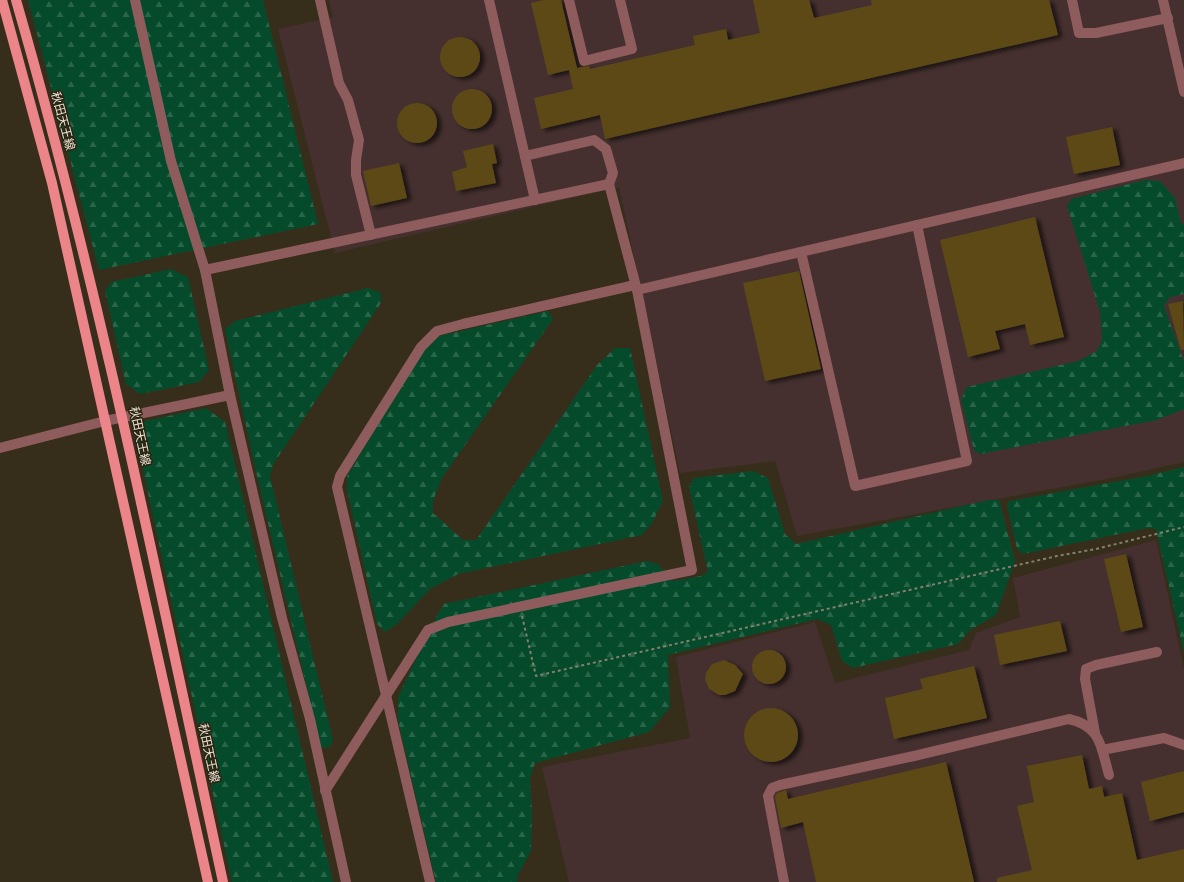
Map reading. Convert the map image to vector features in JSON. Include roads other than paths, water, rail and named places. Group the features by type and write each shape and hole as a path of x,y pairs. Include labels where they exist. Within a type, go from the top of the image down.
{"main road":[{"path":"2,0 52,182 208,882"},
{"name":"秋田天王線","path":"16,0 65,179 123,418 223,882"}],"lane":[{"path":"135,0 171,161 205,270 230,395 282,618 310,720 346,882"},
{"path":"320,0 339,83 348,100 360,140 356,160 356,175 371,235"},
{"path":"489,0 535,200"},
{"path":"569,0 584,60 632,49 620,0"},
{"path":"1072,0 1079,33 1096,33 1168,18"},
{"path":"1164,0 1184,92"},
{"path":"325,791 428,630 448,622 692,570 636,288 609,184 613,173 606,150 594,140 525,156"},
{"path":"430,882 337,486 340,476 421,347 437,331 463,324 801,252 1184,163"},
{"path":"205,270 609,184"},
{"path":"801,252 855,486 967,461 917,225"},
{"path":"0,448 105,421 230,395"},
{"path":"1109,775 1102,750 1095,733 1085,679 1086,670 1096,665 1157,652"},
{"path":"784,882 768,806 768,796 772,788 813,777 914,756 1069,718 1088,725 1095,733"},
{"path":"1102,750 1164,738 1184,745"}]}
